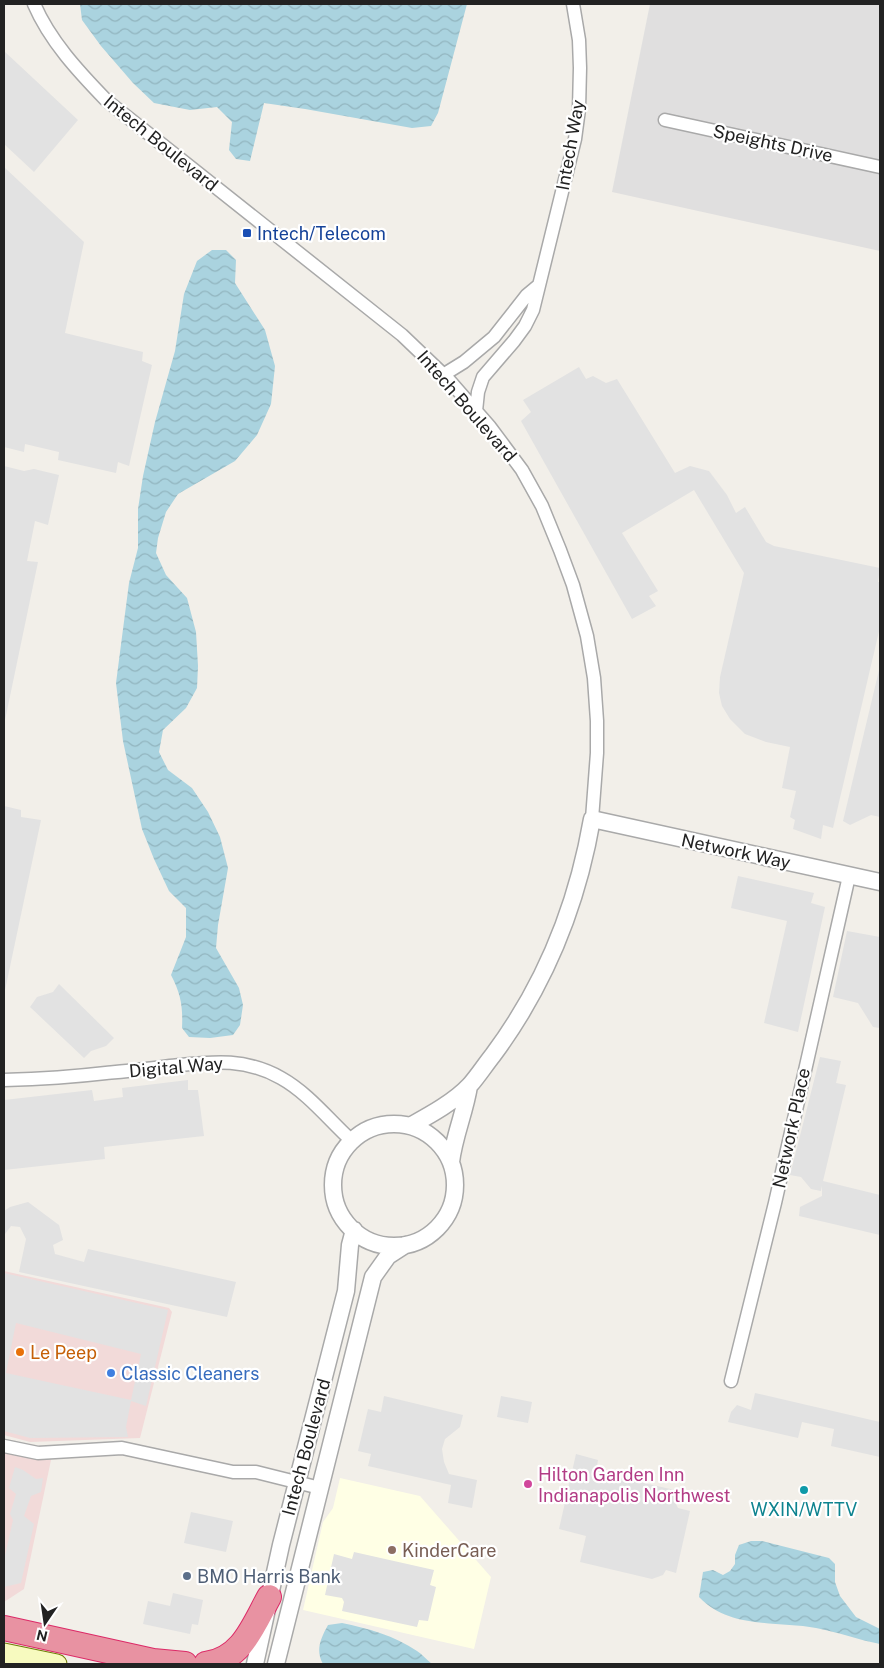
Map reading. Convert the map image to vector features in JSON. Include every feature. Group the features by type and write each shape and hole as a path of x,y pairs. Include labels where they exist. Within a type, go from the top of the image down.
{"highway":[{"path":"206,1664 230,1656 239,1647 268,1597"},
{"path":"4,1628 153,1661 185,1664"}],"main road":[{"path":"4,1653 57,1664"}],"street":[{"name":"Intech Boulevard","path":"34,4 65,55 81,75 106,100 402,335 444,375 516,461 537,497 560,550 580,611 591,658 596,700 597,752 592,819 582,870 573,902 546,968 511,1030 469,1086 442,1108 410,1126"},
{"name":"Intech Way","path":"476,411 478,392 483,376 501,357 525,326 533,310 574,139 580,68 579,40 572,4"},
{"name":"Speights Drive","path":"665,120 880,167"},
{"path":"444,375 464,362 494,337 527,295 539,285"},
{"name":"Network Way","path":"592,819 880,882"},
{"name":"Network Place","path":"731,1381 775,1203 814,1026 850,876"},
{"name":"Digital Way","path":"4,1080 95,1074 206,1062 242,1064 267,1072 286,1082 303,1094 352,1141"},
{"name":"Intech Boulevard","path":"451,1162 455,1136 467,1100 469,1086"},
{"path":"394,1124 410,1126 434,1138 442,1146 451,1162 455,1178 453,1202 440,1226 427,1236 405,1245 390,1246 379,1244 362,1237 354,1230 343,1218 338,1208 333,1184 338,1161 352,1141 365,1131 377,1126 394,1124"},
{"name":"Intech Boulevard","path":"255,1664 268,1597 346,1291 350,1245 354,1230"},
{"name":"Intech Boulevard","path":"276,1664 373,1277 388,1256 405,1245"},
{"path":"4,1446 38,1452 122,1448 233,1472 256,1472 320,1488"}],"shaded area":[{"path":"650,4 880,4 880,251 612,192"},
{"path":"4,51 78,120 34,172 4,144"},
{"path":"4,167 84,242 65,333 143,352 142,361 152,365 129,466 118,462 116,473 58,460 59,452 25,444 24,452 4,447"},
{"path":"579,367 586,379 593,376 606,383 617,379 675,473 690,466 709,471 727,495 736,513 745,507 766,542 774,546 880,568 878,582 880,582 880,627 833,828 823,825 821,839 793,829 795,820 790,817 796,791 782,788 790,747 766,742 745,734 730,719 722,706 719,693 720,677 744,573 694,490 622,533 658,591 649,596 656,606 632,619 521,421 531,412 523,400"},
{"path":"4,466 24,471 34,469 59,475 48,525 35,521 27,561 38,562 4,725"},
{"path":"880,666 880,817 871,815 850,825 843,821"},
{"path":"4,806 21,810 21,817 41,820 4,995"},
{"path":"738,876 814,893 811,903 825,907 798,1032 764,1023 787,921 731,908"},
{"path":"847,931 880,937 880,1028 873,1027 858,1003 833,997"},
{"path":"59,984 114,1038 106,1046 91,1051 84,1058 30,1007 37,997 53,992"},
{"path":"820,1057 841,1061 836,1083 846,1085 823,1181 880,1195 880,1235 799,1216 800,1207 822,1196 822,1186 821,1191 811,1189 801,1177 790,1175"},
{"path":"188,1080 188,1090 198,1090 204,1136 104,1147 105,1159 4,1170 4,1100 92,1090 94,1101 123,1097 122,1088"},
{"path":"28,1202 59,1225 63,1240 53,1245 55,1254 84,1262 88,1249 236,1282 227,1317 19,1272 26,1239 20,1227 11,1226 5,1234 4,1211 10,1207"},
{"path":"4,1271 169,1308 172,1312 140,1438 30,1442 4,1435"},
{"path":"4,1273 168,1310 146,1406 131,1401 126,1427 128,1437 30,1438 4,1431","holes":["16,1323 141,1354 131,1400 6,1373"]},
{"path":"755,1393 880,1422 880,1457 831,1446 834,1429 802,1422 798,1438 728,1422 731,1412 737,1405 751,1410"},
{"path":"384,1396 463,1415 460,1427 445,1439 442,1449 444,1462 449,1474 477,1480 472,1508 448,1503 451,1485 368,1466 371,1454 358,1451 368,1409 381,1412"},
{"path":"501,1396 532,1402 528,1423 497,1417"},
{"path":"4,1453 51,1460 24,1589 4,1602"},
{"path":"576,1454 598,1460 596,1472 679,1491 676,1504 678,1508 690,1511 676,1573 666,1570 663,1575 652,1579 580,1562 586,1536 559,1529"},
{"path":"15,1467 36,1479 43,1478 41,1492 31,1496 24,1516 34,1524 21,1583 4,1587 4,1560 13,1520 10,1514 16,1494 9,1488"},
{"name":"KinderCare","path":"340,1478 420,1496 491,1577 474,1649 303,1610 323,1522 333,1508"},
{"path":"191,1512 233,1521 226,1552 184,1543"},
{"path":"354,1552 434,1570 430,1585 436,1587 428,1621 419,1620 417,1627 342,1611 344,1602 342,1598 325,1595 334,1554 352,1559"},
{"path":"173,1593 203,1600 198,1625 192,1624 190,1634 143,1624 148,1601 170,1606"}],"water":[{"path":"80,4 467,4 438,113 431,126 412,128 264,103 250,161 236,159 229,150 232,122 217,107 190,110 154,103 133,83 101,46 82,20"},
{"path":"212,250 226,250 236,260 235,283 265,330 275,366 271,404 257,435 235,461 178,494 166,512 158,538 156,553 166,575 187,598 196,632 198,666 197,688 186,708 163,730 159,752 168,770 192,788 208,812 220,837 228,868 216,948 239,988 243,1005 240,1025 233,1035 210,1038 189,1037 182,1028 181,1001 171,975 186,937 186,908 169,891 142,829 123,741 116,683 129,583 138,548 138,509 143,476 155,422 175,351 184,294 197,261"},
{"path":"751,1541 762,1541 829,1558 835,1564 835,1582 840,1596 856,1617 880,1629 880,1644 816,1628 739,1619 711,1607 699,1597 703,1572 713,1570 723,1575 730,1571 735,1564 735,1555 739,1545"},
{"path":"342,1623 371,1630 400,1641 419,1652 432,1664 323,1664 319,1649 323,1635 328,1625"}],"place":[{"name":"Intech/Telecom","path":"247,233"},
{"name":"Le Peep","path":"20,1352"},
{"name":"Classic Cleaners","path":"111,1373"},
{"name":"Hilton Garden Inn Indianapolis Northwest","path":"528,1484"},
{"name":"WXIN/WTTV","path":"804,1490"},
{"name":"KinderCare","path":"392,1550"},
{"name":"BMO Harris Bank","path":"187,1576"}]}
